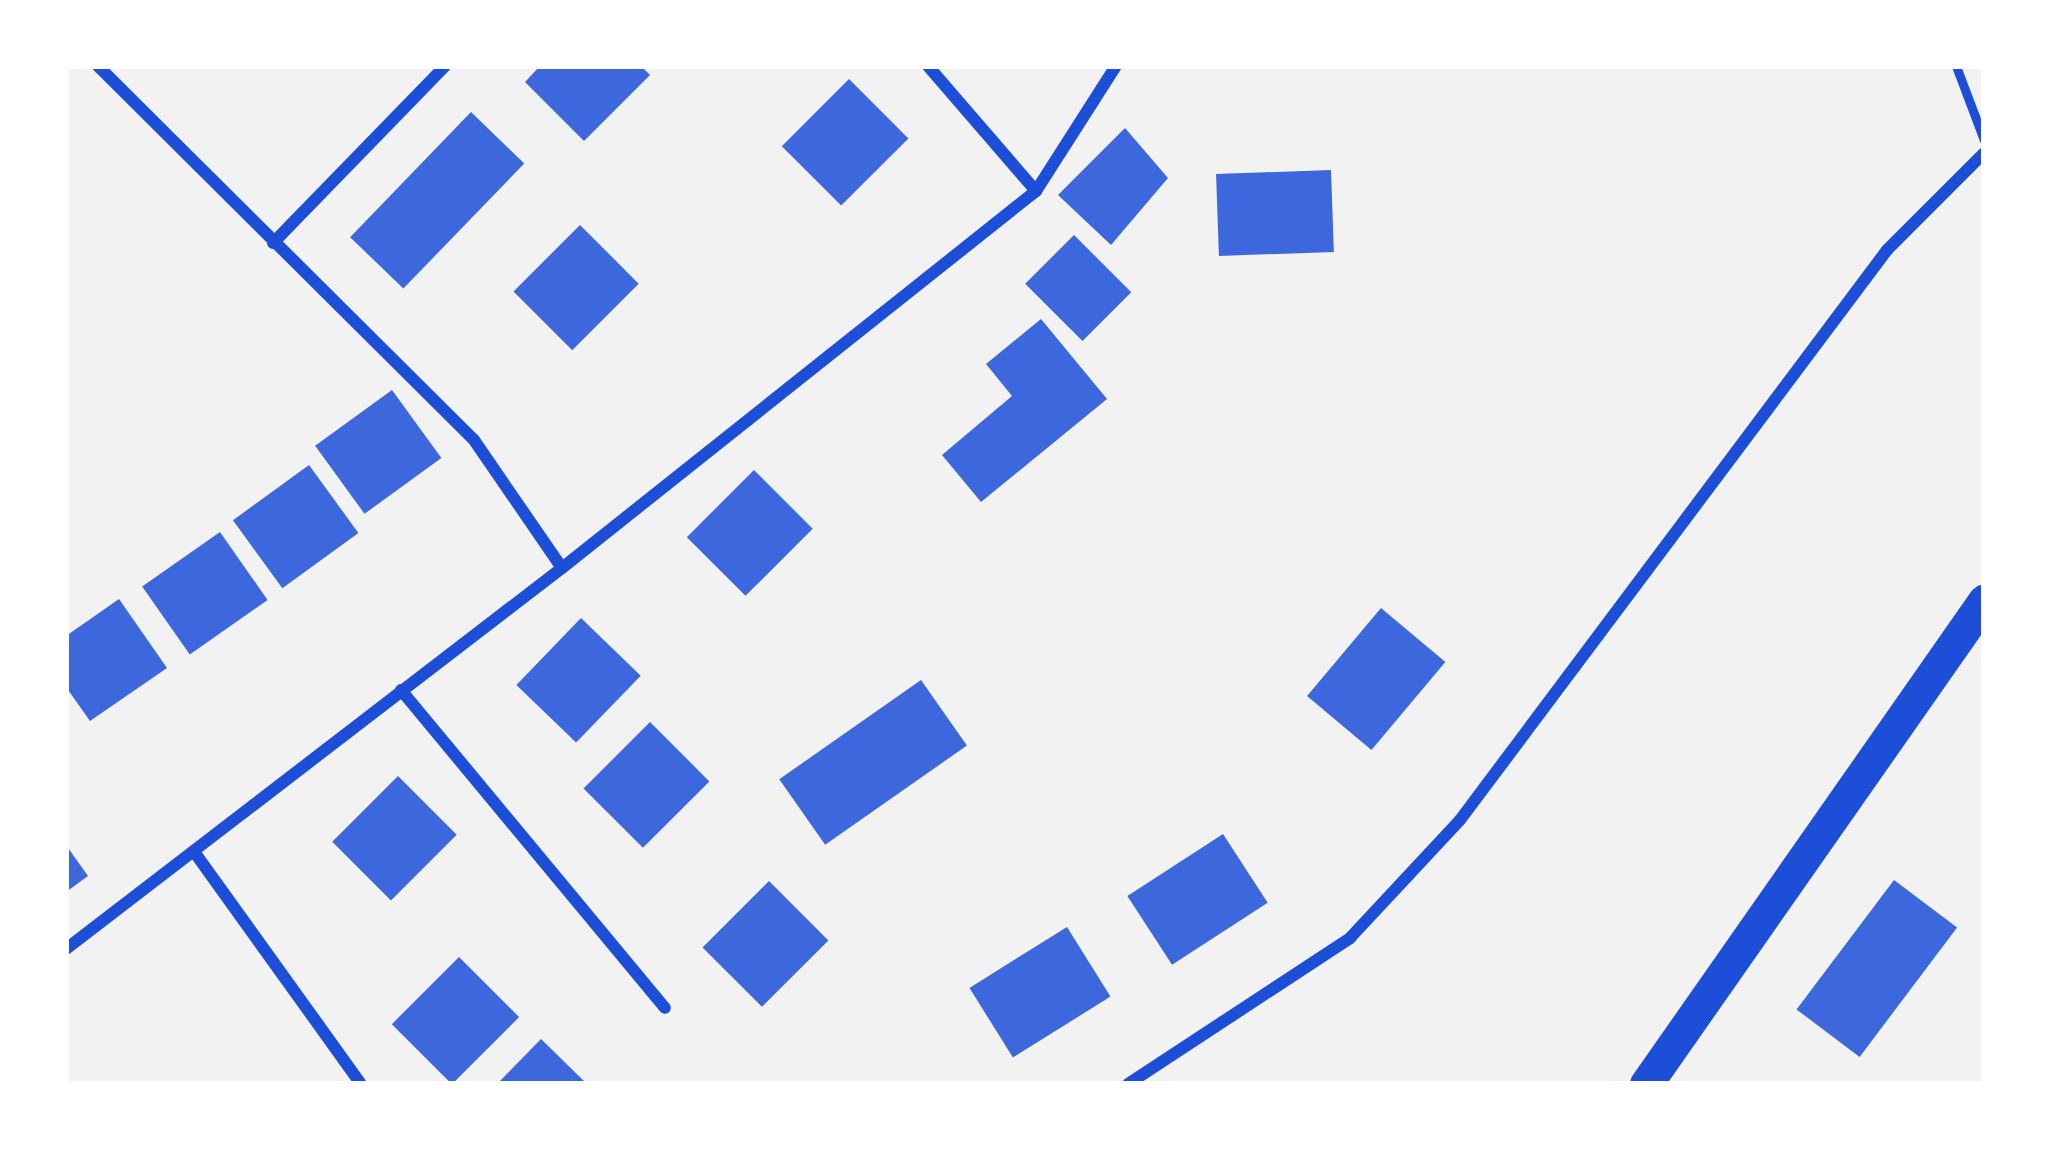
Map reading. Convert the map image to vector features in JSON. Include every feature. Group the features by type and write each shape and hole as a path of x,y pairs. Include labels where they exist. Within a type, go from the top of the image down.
{"highway":[{"path":"1646,1084 1984,601"}],"street":[{"path":"98,66 474,440 562,568"},
{"path":"273,242 445,66"},
{"path":"928,66 1036,191"},
{"path":"66,950 562,568 1036,191 1116,66"},
{"path":"1128,1084 1350,938 1460,820 1887,250 1984,153"},
{"path":"401,690 665,1008"},
{"path":"195,854 361,1084"}],"lane":[{"path":"1955,66 1984,140"}],"building":[{"path":"540,66 641,66 650,75 584,141 525,82"},
{"path":"849,79 908,138 841,206 782,146"},
{"path":"471,112 524,163 403,289 350,237"},
{"path":"1125,128 1168,178 1111,245 1058,195"},
{"path":"1331,170 1334,252 1219,256 1216,174"},
{"path":"580,225 639,284 572,350 514,291"},
{"path":"1074,235 1131,292 1082,341 1025,284"},
{"path":"1041,319 1107,399 981,502 942,455 1012,396 986,364"},
{"path":"392,390 441,458 365,514 315,446"},
{"path":"309,465 358,533 282,588 233,520"},
{"path":"754,470 813,529 746,596 687,537"},
{"path":"220,532 268,600 190,654 142,586"},
{"path":"119,599 167,668 90,721 66,687 66,636"},
{"path":"1381,608 1445,662 1371,750 1307,696"},
{"path":"581,618 641,676 576,743 516,685"},
{"path":"921,680 967,746 825,845 779,779"},
{"path":"650,722 709,781 643,848 584,788"},
{"path":"398,776 457,835 391,900 332,842"},
{"path":"1223,834 1268,903 1172,965 1127,896"},
{"path":"66,845 88,876 66,892"},
{"path":"1894,880 1957,928 1860,1057 1797,1009"},
{"path":"769,881 828,940 762,1007 703,947"},
{"path":"1067,927 1110,997 1013,1057 969,988"},
{"path":"459,957 519,1017 452,1084 392,1024"},
{"path":"541,1039 587,1084 497,1084"}]}
